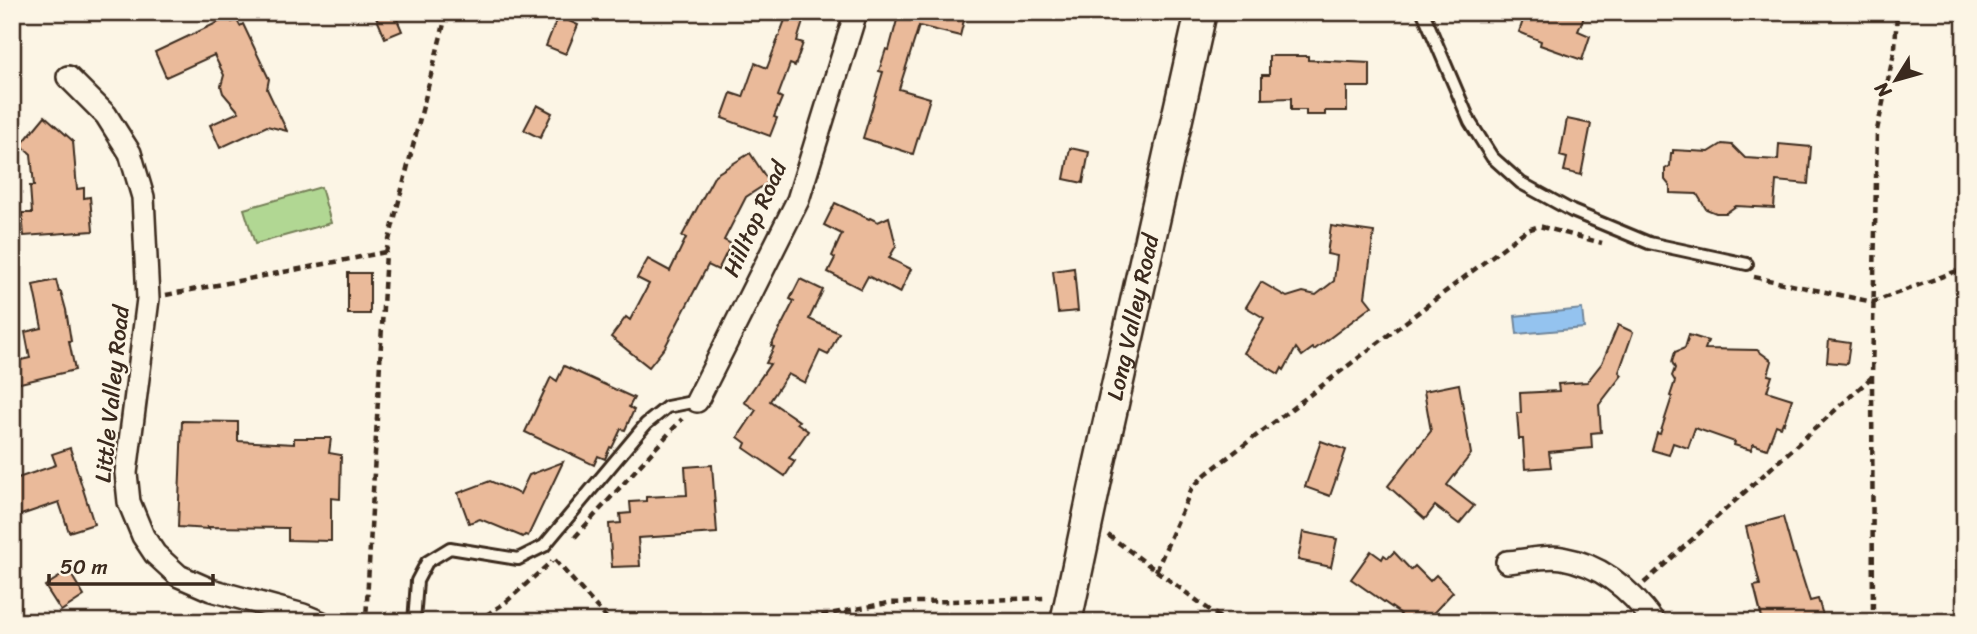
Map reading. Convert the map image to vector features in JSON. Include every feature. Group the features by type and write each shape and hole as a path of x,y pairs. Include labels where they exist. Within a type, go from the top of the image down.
{"street":[{"name":"Hilltop Road","path":"696,401 798,200 856,12"},
{"name":"Long Valley Road","path":"1068,611 1201,12"},
{"name":"Little Valley Road","path":"68,77 106,115 130,153 143,197 148,299 126,473 129,502 143,536 155,554 179,576 211,590 320,622"},
{"path":"1507,562 1560,557 1596,568 1628,590 1654,622"}],"lane":[{"path":"1423,12 1470,122 1492,157 1521,183 1572,211 1649,243 1747,264"},
{"path":"414,622 417,581 427,562 450,548 518,559 544,546 646,424 667,407 696,401"}],"path":[{"path":"370,622 366,620 386,252 447,12"},
{"path":"1874,622 1872,377 1877,130 1895,48 1897,12"},
{"path":"1156,571 1192,488 1206,474 1525,230 1539,226 1605,244"},
{"path":"148,299 386,252"},
{"path":"1752,277 1873,302 1965,268"},
{"path":"1642,585 1872,377"},
{"path":"1108,535 1226,622"},
{"path":"555,560 610,622"},
{"path":"786,622 888,603 1051,597 1068,611"}],"green space":[{"path":"321,187 331,223 255,244 244,209"}],"water":[{"path":"1582,309 1584,328 1517,334 1515,316"}],"building":[{"path":"374,12 394,12 402,31 385,38"},
{"path":"788,12 806,12 797,41 803,43 795,66 790,64 778,96 782,98 770,136 722,118 731,93 743,97 755,63 767,68"},
{"path":"891,12 966,12 960,36 919,26 899,89 930,98 913,154 863,138 883,72 879,71 886,49 889,50 897,20 891,18"},
{"path":"1526,12 1586,12 1578,31 1590,36 1582,60 1540,45 1541,41 1519,32"},
{"path":"558,16 578,25 566,54 546,46"},
{"path":"229,17 232,22 237,20 240,26 243,24 269,79 267,89 287,131 267,126 220,148 210,125 239,112 223,93 221,86 224,75 214,55 166,77 155,52"},
{"path":"1269,56 1308,56 1308,60 1370,63 1370,87 1347,87 1347,111 1325,111 1325,115 1306,115 1306,110 1291,110 1291,98 1262,99 1262,75 1269,75"},
{"path":"537,105 552,113 540,138 524,130"},
{"path":"45,116 73,141 77,189 84,188 84,198 90,197 93,231 24,236 22,213 32,213 30,186 34,186 31,154 21,145"},
{"path":"1567,119 1591,124 1581,175 1564,171 1567,158 1560,156"},
{"path":"1722,144 1732,145 1745,158 1778,160 1779,144 1811,147 1808,184 1776,181 1774,208 1736,206 1726,213 1706,209 1697,194 1670,193 1670,186 1665,180 1665,169 1670,166 1673,150 1709,152"},
{"path":"1070,148 1089,152 1083,183 1064,179"},
{"path":"750,153 769,182 746,197 724,240 731,244 718,270 708,265 665,347 649,367 611,337 626,317 630,320 649,284 637,278 648,259 670,271 686,238 682,236 715,175"},
{"path":"835,203 878,222 889,217 896,246 889,258 911,269 900,293 868,276 861,289 828,272 842,234 824,225"},
{"path":"1331,226 1374,232 1365,297 1372,306 1314,350 1313,348 1302,356 1296,348 1279,374 1244,353 1264,318 1246,307 1261,282 1287,297 1303,292 1316,295 1334,281 1337,256 1327,254"},
{"path":"1074,268 1078,311 1058,313 1053,271"},
{"path":"348,273 370,273 370,314 348,314"},
{"path":"800,279 823,290 809,319 839,333 828,355 820,351 805,383 788,374 770,401 799,421 797,423 808,431 789,458 795,461 785,476 744,448 746,443 738,437 756,410 744,402 770,364 766,363 774,347 771,346 794,301 790,299"},
{"path":"56,280 66,310 75,370 12,385 12,362 30,358 25,332 42,328 33,285"},
{"path":"1618,325 1633,332 1619,372 1622,375 1599,405 1601,432 1591,433 1592,448 1549,452 1551,467 1525,469 1523,439 1519,439 1517,413 1521,413 1520,393 1559,391 1558,384 1587,382 1602,363"},
{"path":"1689,335 1708,341 1705,349 1757,350 1772,361 1768,375 1772,376 1767,391 1792,399 1784,423 1781,427 1776,425 1767,449 1753,444 1751,450 1695,428 1688,448 1673,443 1669,455 1652,450 1672,397 1670,396 1675,381 1672,376 1675,368 1672,362 1675,352 1685,348"},
{"path":"1829,340 1850,343 1847,364 1827,362"},
{"path":"564,366 634,398 629,407 634,410 625,430 621,429 605,459 598,456 594,465 525,432 551,377 557,381"},
{"path":"1459,384 1471,454 1447,485 1474,506 1459,524 1435,506 1425,519 1388,486 1431,431 1424,391"},
{"path":"182,421 238,422 238,441 294,444 294,438 331,438 329,453 341,455 340,499 331,498 331,541 288,540 288,528 178,527"},
{"path":"1321,441 1346,450 1330,496 1305,487"},
{"path":"70,448 94,524 69,532 59,502 12,518 12,480 56,465 52,454"},
{"path":"563,462 528,536 523,537 480,519 469,523 458,493 490,481 520,494 529,475"},
{"path":"712,465 717,533 638,538 640,566 612,567 609,524 621,523 620,514 631,513 630,502 646,501 646,497 687,495 685,467"},
{"path":"1783,517 1810,601 1818,599 1825,622 1763,622 1754,586 1760,585 1746,527"},
{"path":"1303,532 1337,539 1331,567 1298,560"},
{"path":"1371,551 1382,559 1384,555 1388,558 1394,552 1411,570 1415,566 1430,581 1436,575 1453,592 1425,622 1393,622 1401,614 1351,579"},
{"path":"69,571 84,596 61,611 45,586"}]}
